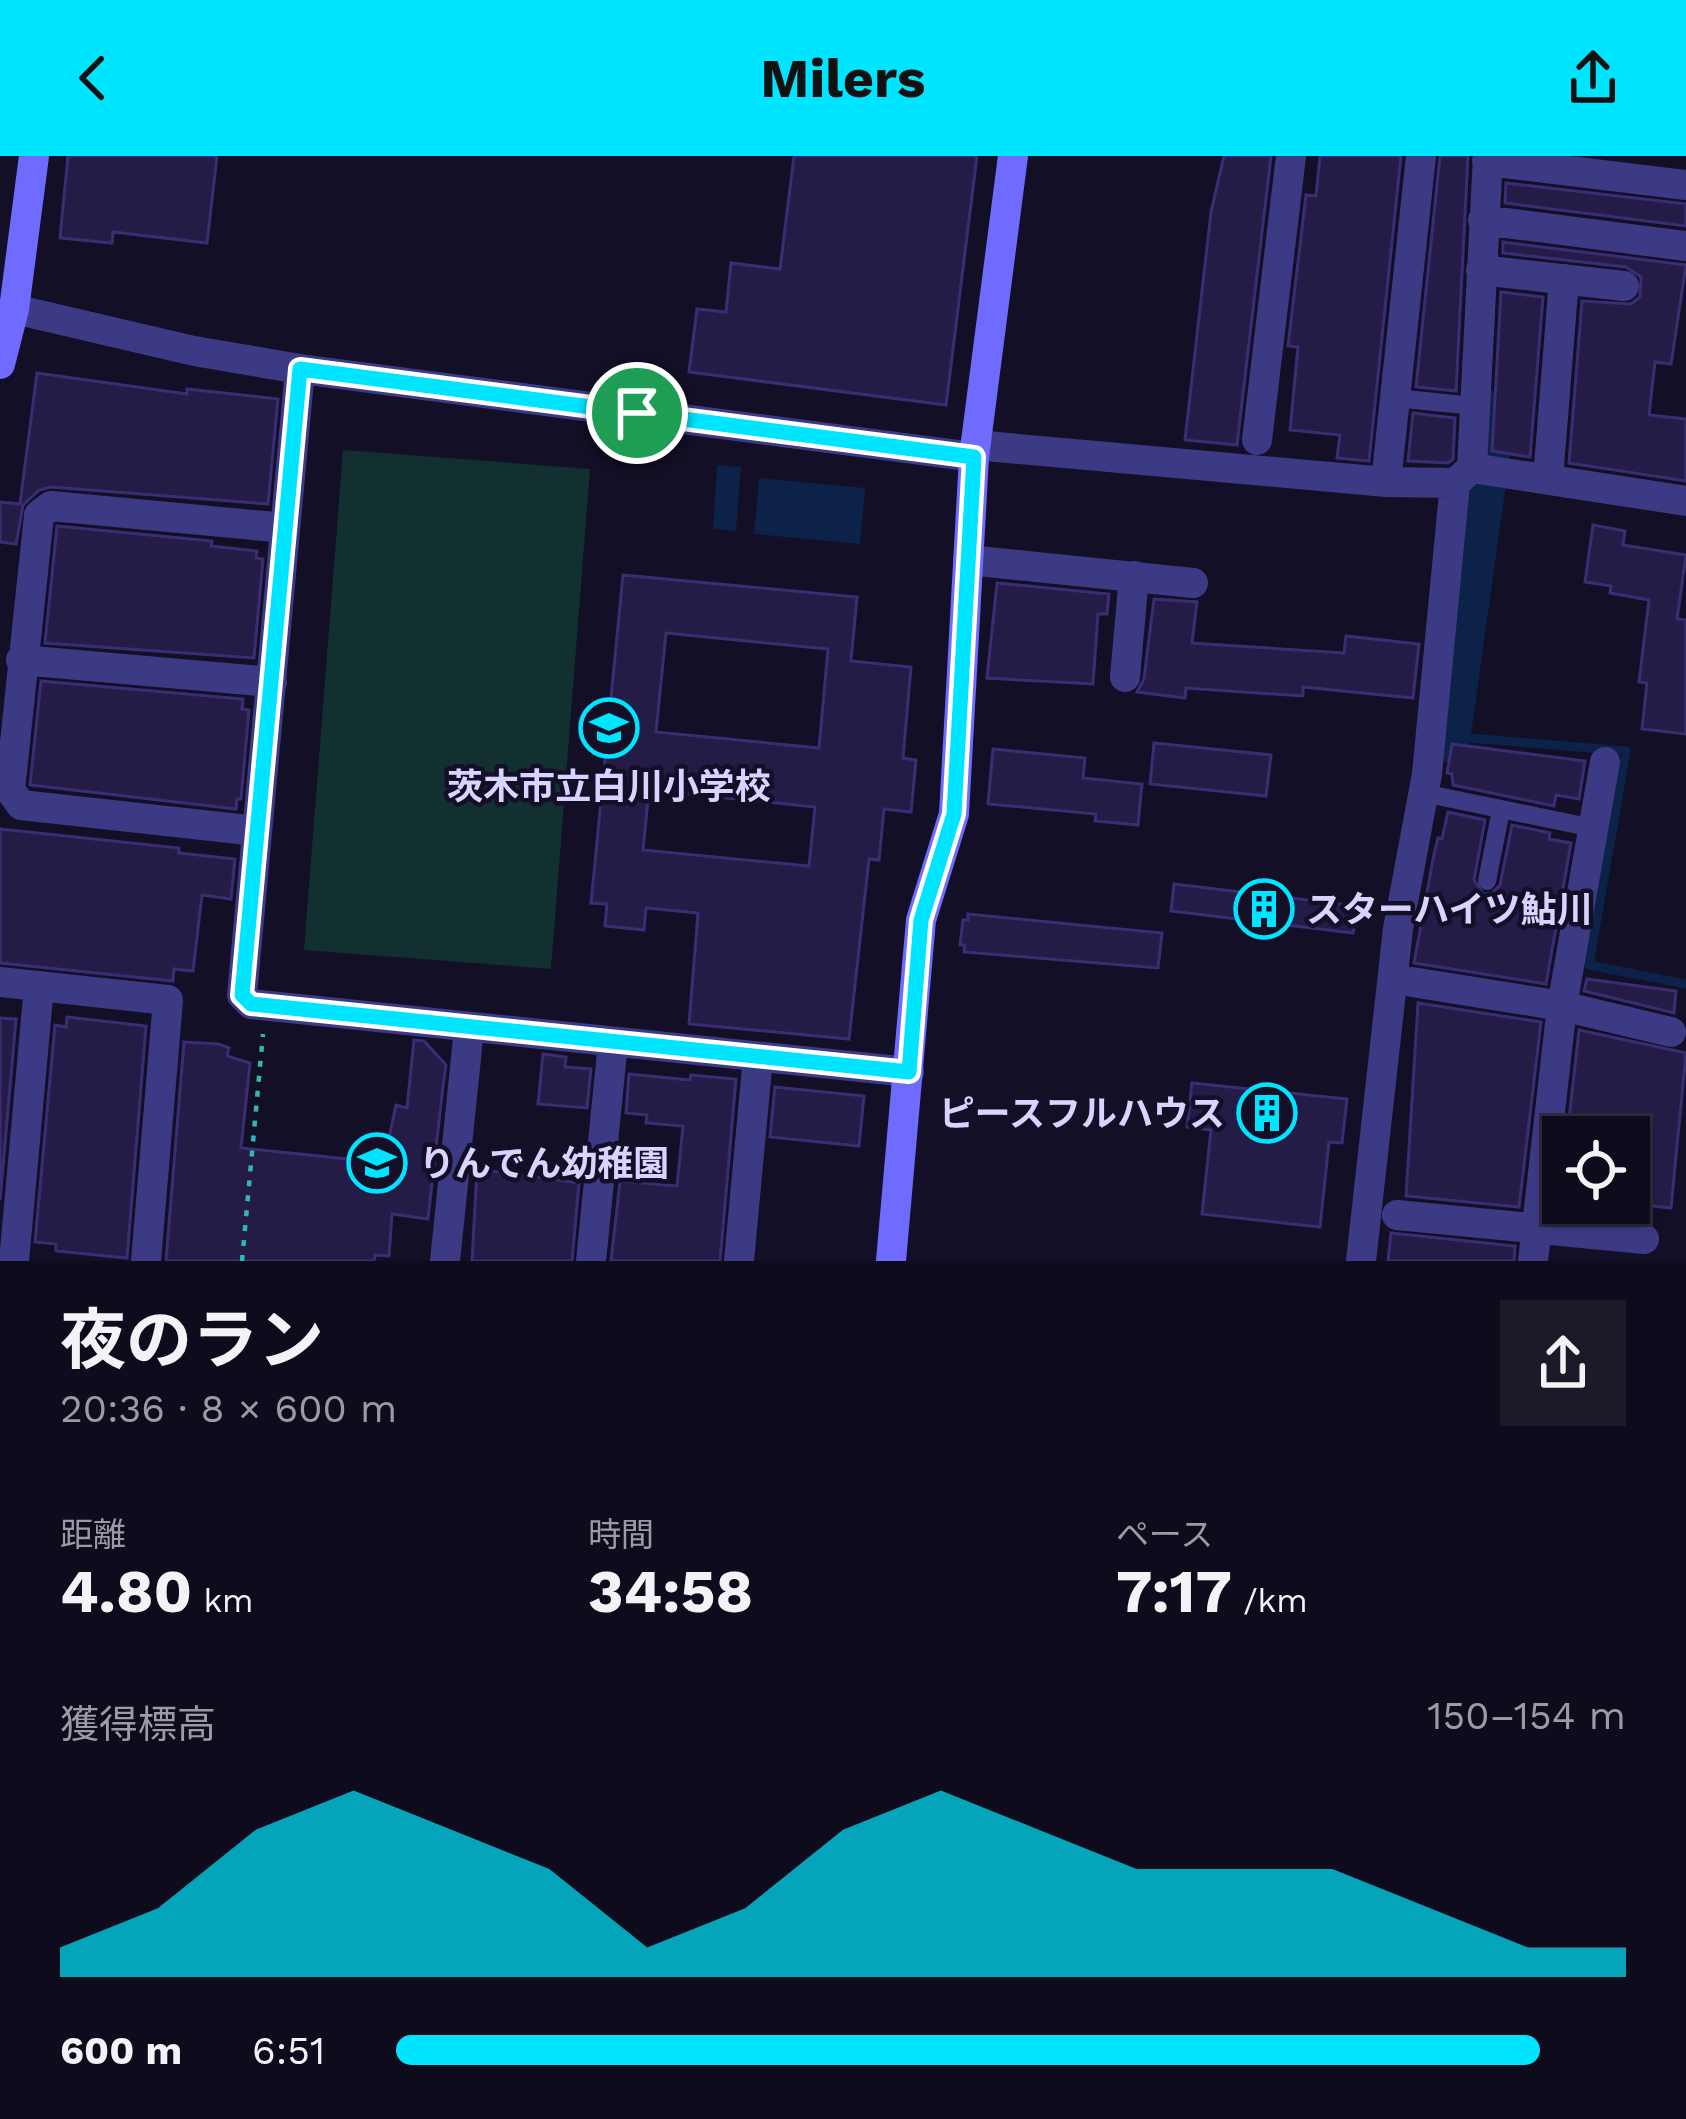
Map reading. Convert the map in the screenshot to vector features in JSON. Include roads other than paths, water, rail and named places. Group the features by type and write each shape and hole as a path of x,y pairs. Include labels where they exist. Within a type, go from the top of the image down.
{"street":[{"path":"0,364 14,309 34,156"},
{"path":"891,1261 921,920 954,814 974,451 1013,156"},
{"path":"1257,440 1291,156"},
{"path":"1386,482 1421,156"},
{"path":"1360,1261 1398,929 1433,796 1473,472 1493,161 1686,185"},
{"path":"1490,221 1686,246"},
{"path":"1487,271 1624,286"},
{"path":"1548,479 1564,279"},
{"path":"14,309 194,351 300,369 974,451 1386,482 1473,472 1686,501"},
{"path":"300,369 242,995 251,1004 265,1006 909,1072"},
{"path":"257,831 21,805 10,790 21,660 39,515 51,506 285,527"},
{"path":"968,560 1193,583"},
{"path":"1125,677 1134,576"},
{"path":"21,660 272,682"},
{"path":"1533,1261 1562,1006 1605,762"},
{"path":"0,982 168,1000 146,1261"},
{"path":"1412,982 1562,1006 1671,1032"},
{"path":"14,1261 39,986"},
{"path":"446,1261 469,1029"},
{"path":"591,1261 613,1043"},
{"path":"739,1261 758,1057"},
{"path":"1397,1215 1644,1239"}],"lane":[{"path":"1395,398 1474,406"},
{"path":"1433,796 1593,828"},
{"path":"1487,881 1501,810"}],"water":[{"path":"717,465 741,467 736,531 713,529"},
{"path":"759,478 865,488 860,544 754,534"}],"waterway":[{"path":"1445,736 1484,457 1485,415"},
{"path":"1444,745 1445,736 1626,751 1589,965 1686,984"}],"place":[{"name":"茨木市立白川小学校","path":"609,728"},
{"name":"スターハイツ鮎川","path":"1264,909"},
{"name":"ピースフルハウス","path":"1267,1113"},
{"name":"りんでん幼稚園","path":"377,1163"}]}
